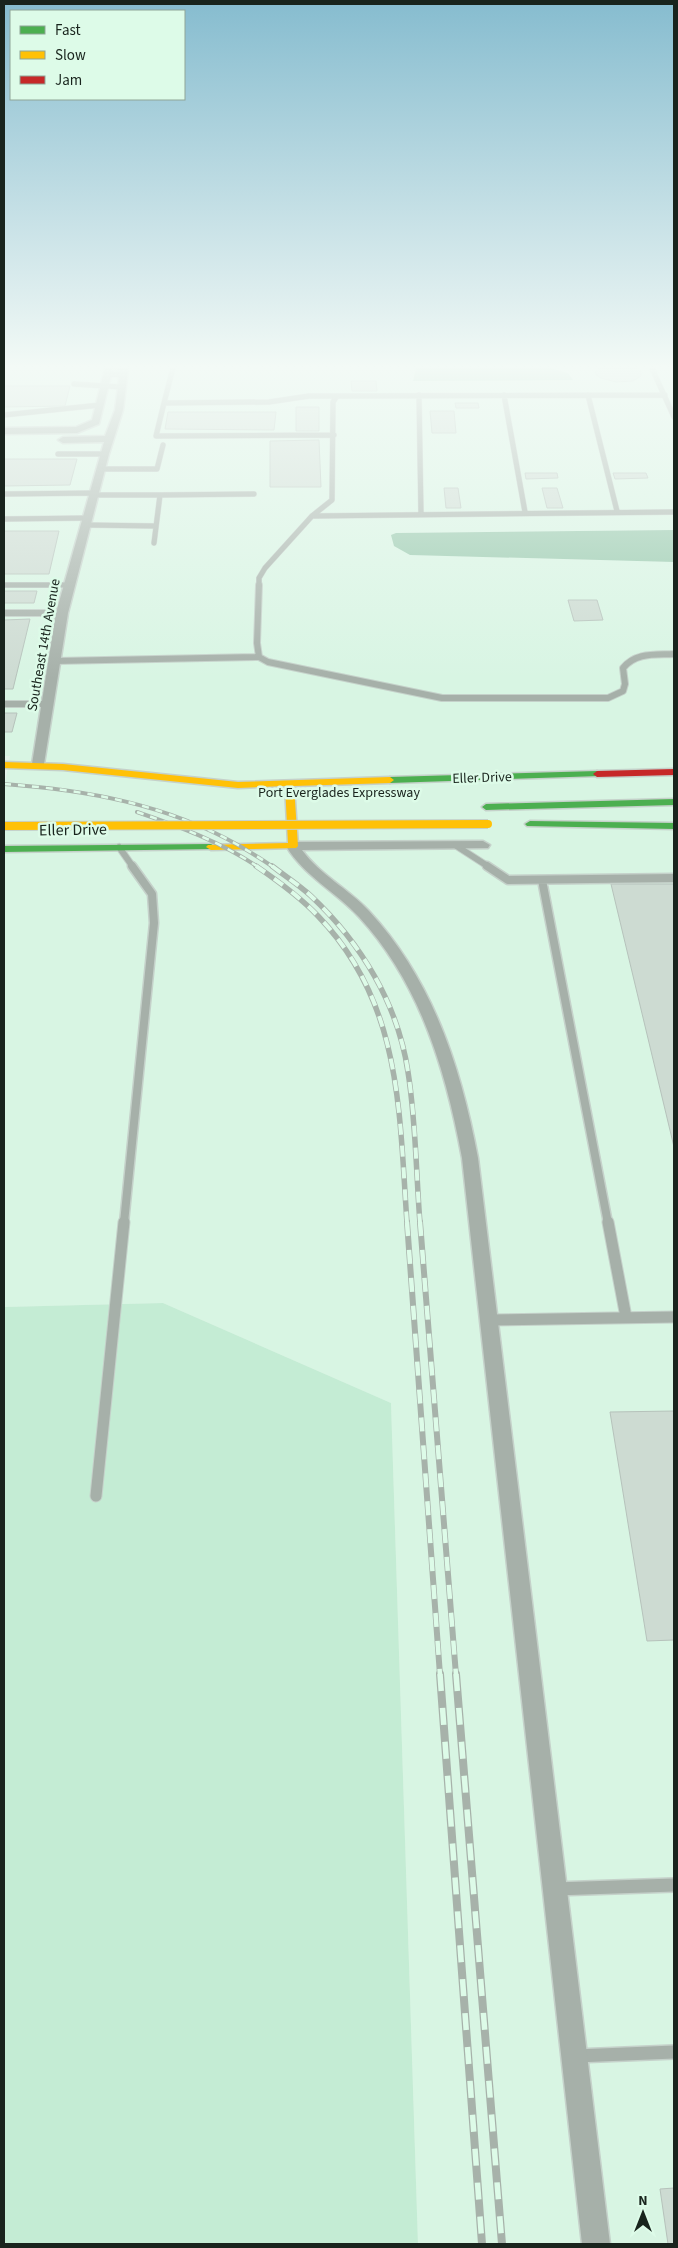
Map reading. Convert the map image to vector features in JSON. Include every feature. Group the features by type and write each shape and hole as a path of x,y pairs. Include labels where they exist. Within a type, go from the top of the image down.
{"main road":[{"name":"Eller Drive","path":"4,764 38,764 88,768 196,782 289,784 674,772"},
{"path":"289,784 293,846"},
{"path":"482,807 674,802"},
{"name":"Port Everglades Expressway","path":"281,808 301,808"},
{"name":"Port Everglades Expressway","path":"4,826 493,824"},
{"path":"518,824 674,826"},
{"name":"Eller Drive","path":"4,849 293,846"}],"street":[{"name":"Southeast 14th Avenue","path":"38,764 62,613 101,469"},
{"name":"Eller Drive","path":"293,846 483,845"},
{"path":"293,846 303,861 344,894 378,930 405,967 435,1029 448,1065 464,1123 470,1158 553,1889 596,2244"}],"lane":[{"path":"101,469 157,469"},
{"path":"259,657 257,643 259,578 265,568 312,516 332,500 333,469"},
{"path":"420,469 421,514"},
{"path":"517,469 525,512"},
{"path":"606,469 617,512"},
{"path":"4,494 254,494"},
{"path":"154,543 160,495"},
{"path":"312,516 525,512 674,512"},
{"path":"4,519 156,526"},
{"path":"4,585 70,585"},
{"path":"4,613 62,613"},
{"path":"55,661 259,657 268,662 442,698 608,698 618,695 625,690 626,683 623,668 628,660 637,656 674,654"},
{"path":"4,704 49,704"},
{"path":"455,845 508,880 674,878"},
{"path":"96,1496 154,924 152,894 119,847"},
{"path":"542,880 626,1317"},
{"path":"488,1320 674,1317"},
{"path":"553,1889 674,1885"},
{"path":"574,2056 674,2052"}],"shaded area":[{"path":"4,469 674,469 674,530 396,533 410,555 674,562 674,2244 418,2244 391,1403 163,1303 4,1307 4,788 10,756 4,756"},
{"path":"674,530 674,562 410,555 394,546 391,535 396,533"},
{"path":"163,1303 391,1403 418,2244 4,2244 4,1307"}],"building":[{"path":"4,469 74,469 70,485 4,486"},
{"path":"270,469 320,469 321,487 270,487"},
{"path":"525,473 557,473 558,478 526,479"},
{"path":"613,473 646,473 648,478 615,479"},
{"path":"444,488 458,488 461,508 446,508"},
{"path":"542,488 557,488 563,508 547,508"},
{"path":"4,531 59,531 49,574 4,574"},
{"path":"4,591 37,591 34,603 4,603"},
{"path":"568,600 597,600 603,620 574,621"},
{"path":"30,619 13,689 4,689 4,620"},
{"path":"4,713 17,713 12,732 4,732"},
{"path":"611,884 674,884 674,1147"},
{"path":"674,1411 674,1640 647,1641 610,1412"},
{"path":"674,2188 674,2244 668,2244 660,2189"}],"railway":[{"path":"4,784 65,790 125,801 154,809 211,831 273,867"},
{"path":"137,812 214,842 258,867"},
{"path":"256,866 304,902 318,916 346,950 366,985 381,1022 391,1060 402,1140 407,1223"},
{"path":"272,866 306,892 346,934 374,976 396,1022 403,1047 411,1091 420,1223"},
{"path":"407,1222 440,1675"},
{"path":"420,1222 456,1675"},
{"path":"440,1674 482,2244"},
{"path":"456,1674 502,2244"}],"traffic: fast":[{"path":"390,780 597,774"},
{"path":"486,807 674,802"},
{"path":"530,824 674,826"},
{"path":"4,849 211,847"}],"traffic: slow":[{"path":"4,765 63,767 238,785 390,780"},
{"path":"211,847 293,846 289,784"},
{"path":"4,826 488,824"}],"traffic: jam":[{"path":"597,774 674,772"}]}
